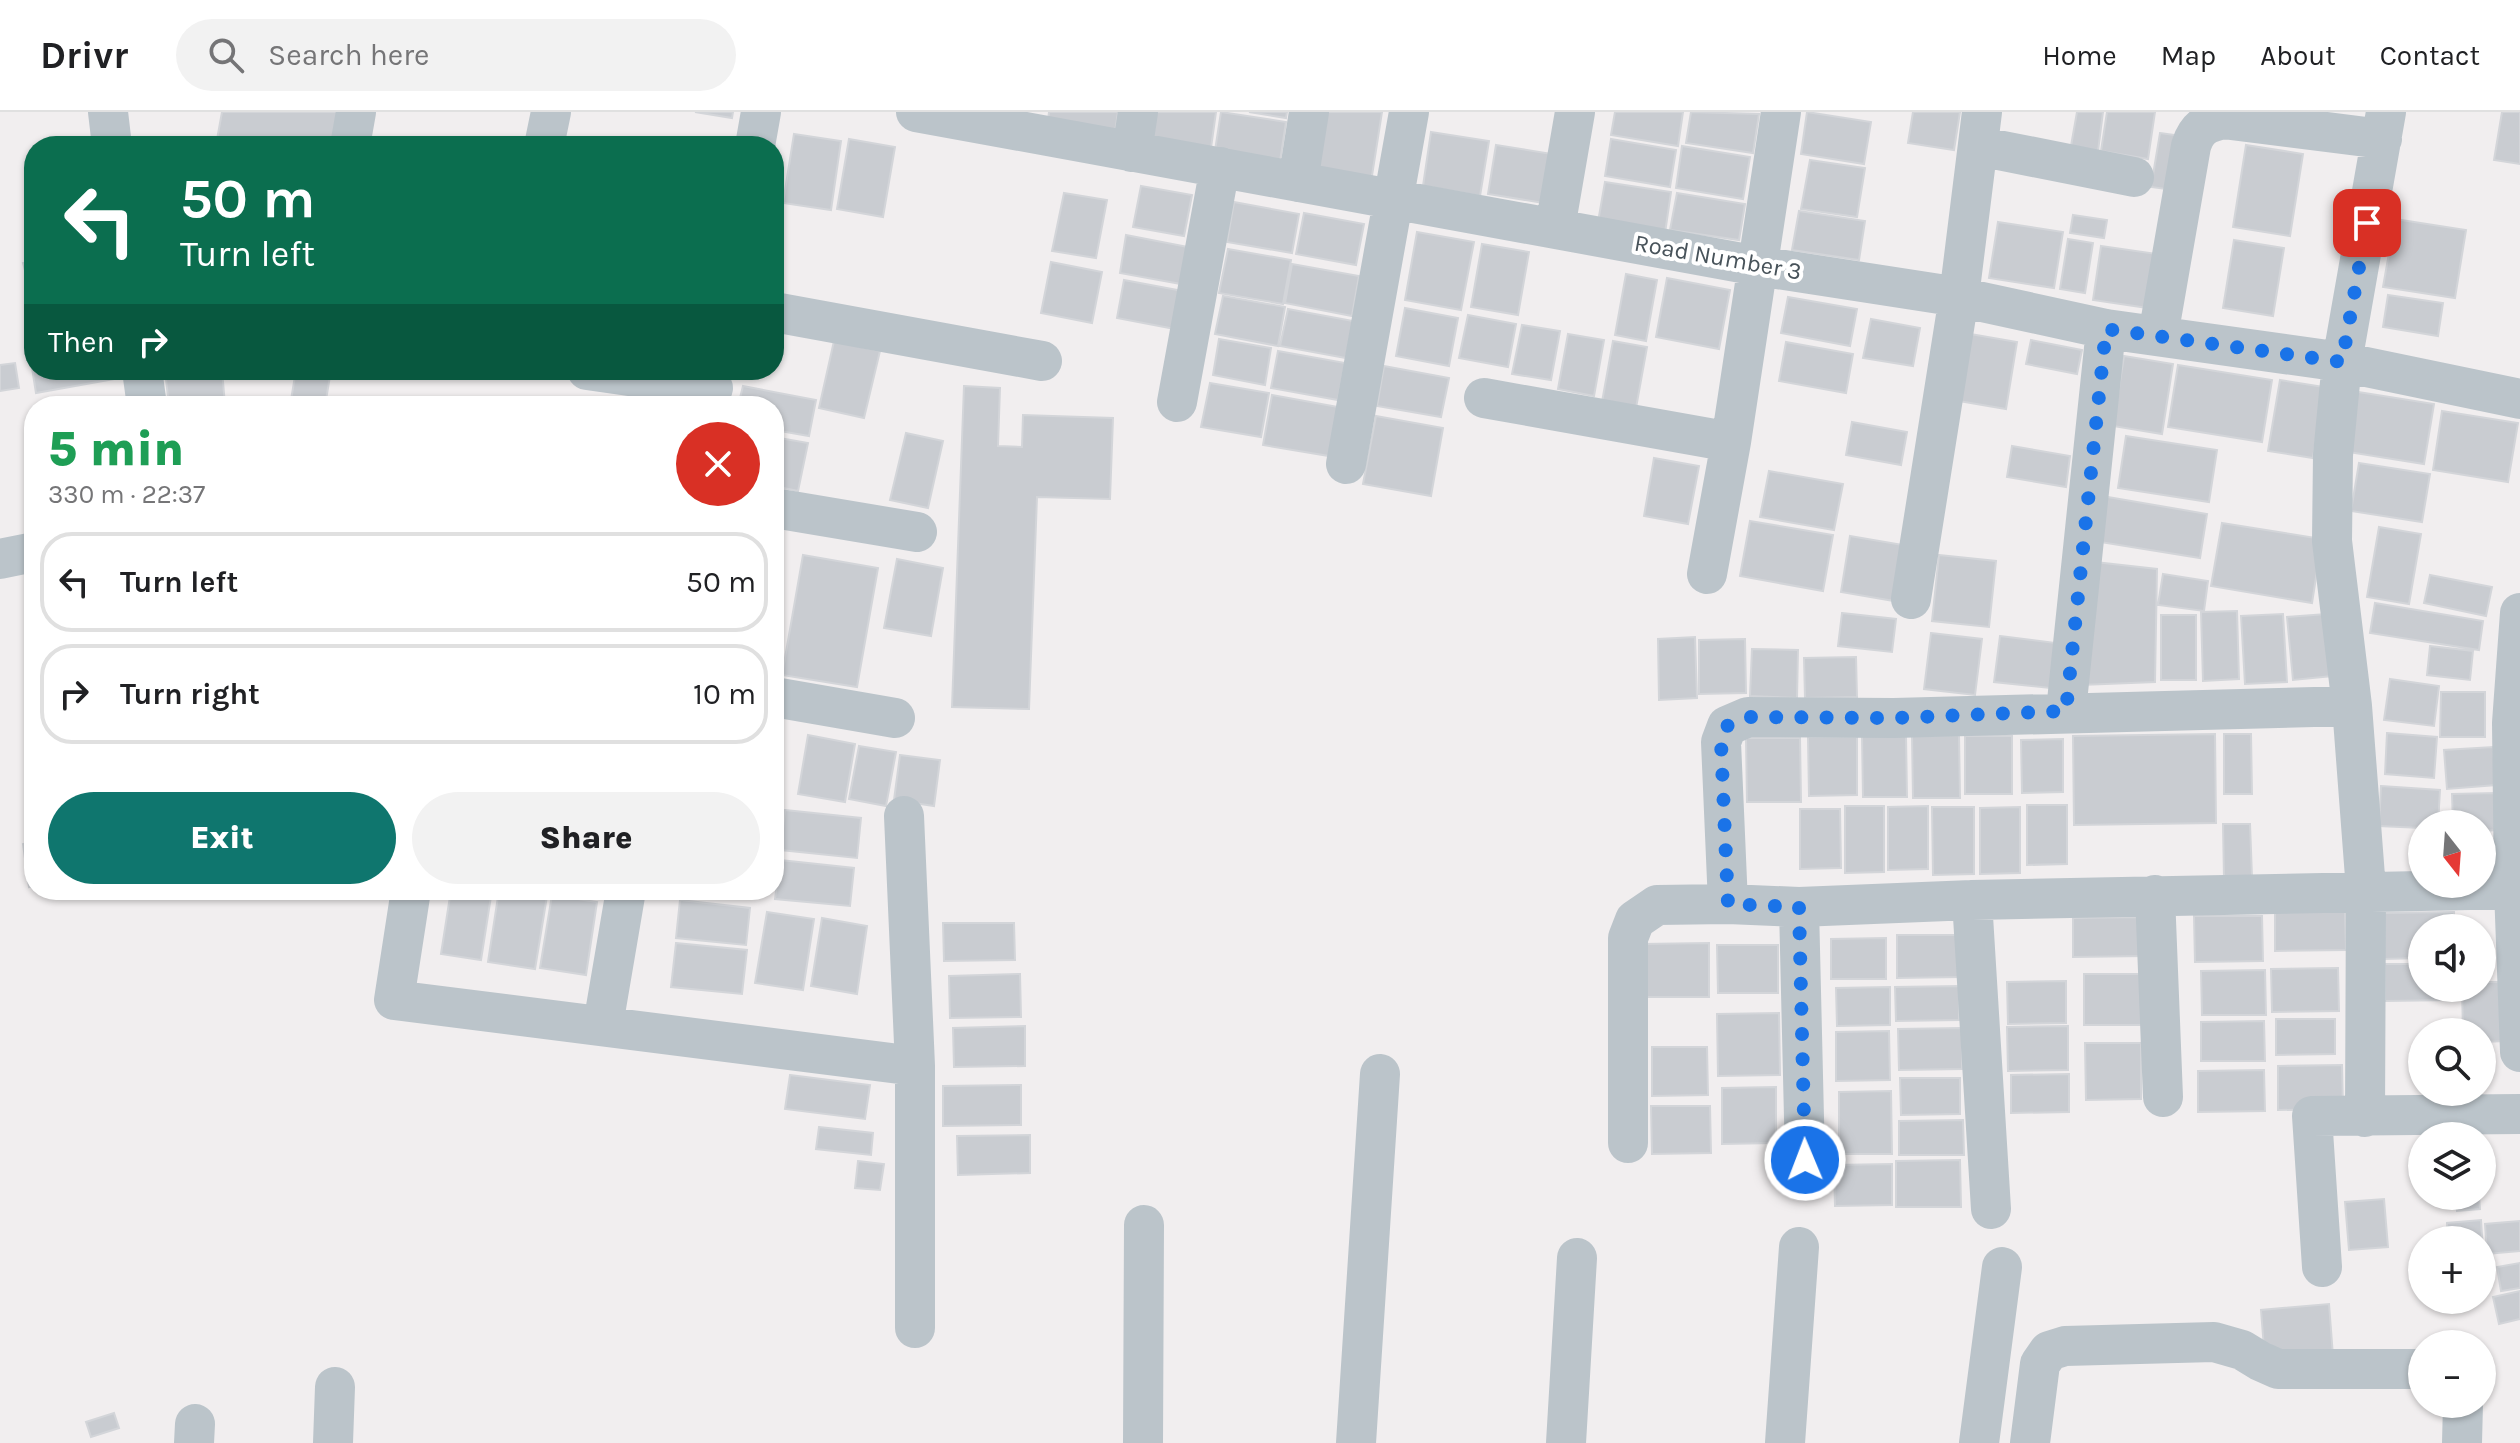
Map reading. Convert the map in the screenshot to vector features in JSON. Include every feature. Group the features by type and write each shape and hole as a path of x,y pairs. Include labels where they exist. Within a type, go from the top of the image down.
{"street":[{"path":"108,112 111,136"},
{"path":"352,136 356,112"},
{"path":"546,136 551,112"},
{"path":"757,136 761,112"},
{"name":"Road Number 3","path":"916,112 957,116 1132,152 1758,266 1959,297 2106,329 2342,362 2520,399"},
{"path":"1132,152 1138,112"},
{"path":"1298,182 1309,112"},
{"path":"1346,464 1409,112"},
{"path":"1555,228 1575,112"},
{"path":"1707,574 1731,442 1781,112"},
{"path":"2158,336 2191,146 2197,130 2223,119 2384,126 2342,362 2333,455 2332,541 2352,706 2366,890 2365,1117"},
{"path":"1911,599 1959,297 1980,129 2134,177"},
{"path":"1177,402 1220,167"},
{"path":"784,314 1042,361"},
{"path":"2066,711 2106,329"},
{"path":"657,380 713,388"},
{"path":"1484,398 1731,442"},
{"path":"784,510 917,532"},
{"path":"0,559 24,554"},
{"path":"2520,613 2512,723 2520,1052"},
{"path":"784,699 895,718"},
{"path":"1728,904 1721,742 1727,726 1748,717 1886,718 2352,706"},
{"path":"904,816 915,1066 915,1328"},
{"path":"1628,1143 1628,938 1635,920 1657,905 1799,907 2155,895 2517,889"},
{"path":"2155,895 2163,1097"},
{"path":"409,900 394,1000 915,1066"},
{"path":"603,1025 624,900"},
{"path":"1972,900 1991,1209"},
{"path":"1799,907 1805,1160"},
{"path":"1356,1443 1380,1074"},
{"path":"2322,1267 2312,1116 2520,1114"},
{"path":"1143,1443 1144,1225"},
{"path":"1785,1443 1799,1247"},
{"path":"1566,1443 1577,1258"},
{"path":"1979,1443 2002,1267"},
{"path":"2030,1443 2040,1364 2049,1351 2065,1346 2214,1342 2242,1350 2278,1369 2408,1369"},
{"path":"333,1443 335,1387"},
{"path":"2462,1443 2463,1418"}],"building":[{"path":"222,112 339,112 335,136 218,136"},
{"path":"695,112 733,112 732,118"},
{"path":"1049,112 1118,112 1114,139 1047,129"},
{"path":"1151,112 1216,112 1210,155 1146,145"},
{"path":"1221,112 1286,122 1279,168 1214,157"},
{"path":"1249,112 1287,112 1286,118"},
{"path":"1326,112 1382,112 1371,182 1316,173"},
{"path":"1615,112 1683,112 1678,146 1611,135"},
{"path":"1691,112 1759,114 1753,153 1686,143"},
{"path":"1807,112 1871,122 1864,164 1801,154"},
{"path":"1913,112 1960,112 1954,150 1908,143"},
{"path":"2077,112 2103,112 2098,151 2071,146"},
{"path":"2107,112 2155,112 2148,159 2101,151"},
{"path":"2502,112 2520,112 2520,164 2494,160"},
{"path":"1431,132 1489,141 1480,196 1423,186"},
{"path":"2160,133 2182,136 2173,190 2151,187"},
{"path":"794,134 841,141 831,210 784,203"},
{"path":"849,139 895,147 883,217 837,209"},
{"path":"1611,139 1676,150 1670,187 1605,176"},
{"path":"1496,145 1558,155 1550,204 1488,194"},
{"path":"2246,145 2303,154 2290,236 2233,227"},
{"path":"1682,146 1750,157 1743,199 1676,188"},
{"path":"1810,160 1865,168 1857,217 1801,209"},
{"path":"1605,182 1671,192 1665,233 1598,222"},
{"path":"1141,186 1192,195 1184,236 1133,227"},
{"path":"1064,193 1107,200 1096,258 1052,251"},
{"path":"1677,193 1745,204 1739,240 1670,230"},
{"path":"1234,202 1299,214 1292,253 1227,242"},
{"path":"1799,211 1865,221 1859,260 1792,250"},
{"path":"1304,213 1364,224 1356,265 1296,254"},
{"path":"2073,215 2107,220 2104,238 2070,233"},
{"path":"2395,219 2466,230 2455,298 2383,287"},
{"path":"1998,222 2063,232 2054,288 1989,278"},
{"path":"1417,232 1474,242 1461,310 1405,300"},
{"path":"1126,235 1188,247 1181,284 1120,273"},
{"path":"2068,239 2093,243 2085,293 2060,289"},
{"path":"2234,240 2284,248 2273,316 2223,308"},
{"path":"1482,244 1529,252 1518,315 1471,307"},
{"path":"2101,246 2157,254 2148,308 2093,300"},
{"path":"1228,249 1291,260 1283,304 1219,293"},
{"path":"1051,262 1102,272 1092,323 1041,313"},
{"path":"1292,264 1359,276 1352,316 1285,303"},
{"path":"1626,274 1657,280 1646,341 1615,335"},
{"path":"1667,278 1730,290 1719,349 1656,337"},
{"path":"1124,280 1183,291 1175,329 1117,318"},
{"path":"2388,295 2443,303 2438,336 2383,327"},
{"path":"1223,296 1285,307 1278,346 1215,334"},
{"path":"1788,297 1857,309 1850,346 1781,333"},
{"path":"1405,308 1458,318 1449,366 1396,356"},
{"path":"1288,309 1353,321 1346,358 1280,346"},
{"path":"1468,315 1516,324 1508,367 1459,358"},
{"path":"1871,319 1920,328 1913,366 1863,358"},
{"path":"1522,325 1560,331 1551,380 1512,374"},
{"path":"1959,332 2017,342 2006,409 1947,399"},
{"path":"1568,334 1604,340 1594,396 1558,389"},
{"path":"1219,339 1271,348 1265,385 1213,375"},
{"path":"2031,340 2082,350 2077,374 2026,364"},
{"path":"834,341 880,351 864,418 819,408"},
{"path":"1613,341 1647,347 1636,408 1602,402"},
{"path":"1786,342 1853,354 1846,393 1779,381"},
{"path":"1278,351 1345,363 1338,400 1271,388"},
{"path":"2124,356 2173,364 2162,434 2113,426"},
{"path":"15,363 19,388 0,391 0,365"},
{"path":"2178,365 2272,380 2262,442 2168,427"},
{"path":"1384,366 1449,378 1441,417 1377,406"},
{"path":"34,380 109,380 36,393"},
{"path":"166,380 223,380 224,396 168,396"},
{"path":"294,380 329,380 327,396 292,396"},
{"path":"2280,380 2324,387 2313,458 2268,451"},
{"path":"1210,383 1269,393 1261,437 1201,427"},
{"path":"743,386 816,400 809,436 784,432 784,396 740,396"},
{"path":"964,386 1000,388 998,446 1022,447 1023,415 1113,418 1110,499 1037,497 1029,709 952,707"},
{"path":"2352,391 2434,404 2424,464 2342,451"},
{"path":"1272,395 1338,407 1329,456 1263,445"},
{"path":"2442,411 2518,423 2508,482 2433,470"},
{"path":"1376,416 1443,428 1431,496 1363,484"},
{"path":"1852,422 1907,432 1901,465 1846,455"},
{"path":"906,433 943,441 928,508 890,500"},
{"path":"2126,436 2217,450 2209,502 2118,488"},
{"path":"784,439 808,443 798,491 784,488"},
{"path":"2012,446 2070,456 2066,487 2007,477"},
{"path":"1654,458 1699,466 1688,524 1644,516"},
{"path":"2359,463 2430,474 2422,522 2351,511"},
{"path":"1769,471 1843,484 1834,530 1760,517"},
{"path":"2102,496 2207,514 2200,558 2094,541"},
{"path":"1750,521 1833,535 1823,591 1740,576"},
{"path":"2222,523 2322,539 2312,603 2211,586"},
{"path":"2379,527 2421,534 2409,604 2367,597"},
{"path":"1850,536 1903,545 1894,601 1841,592"},
{"path":"803,555 878,568 857,687 784,675"},
{"path":"1939,555 1996,561 1989,627 1932,621"},
{"path":"897,559 943,568 931,636 884,628"},
{"path":"2086,561 2157,569 2155,682 2081,685"},
{"path":"2163,574 2208,581 2204,611 2158,605"},
{"path":"2430,575 2492,587 2486,616 2424,603"},
{"path":"2375,603 2483,621 2479,650 2370,633"},
{"path":"2237,611 2239,679 2203,681 2201,612"},
{"path":"1842,613 1896,619 1892,652 1838,646"},
{"path":"2283,614 2287,682 2245,684 2241,616"},
{"path":"2326,614 2332,676 2293,680 2287,617"},
{"path":"2161,615 2196,615 2196,680 2161,680"},
{"path":"1931,633 1982,639 1975,695 1924,689"},
{"path":"2000,636 2056,643 2050,688 1994,682"},
{"path":"1695,637 1697,698 1659,700 1658,639"},
{"path":"1745,639 1746,693 1699,694 1699,640"},
{"path":"2430,646 2473,651 2470,680 2427,675"},
{"path":"1752,649 1798,650 1797,698 1750,696"},
{"path":"1856,657 1857,697 1805,698 1804,658"},
{"path":"2390,679 2439,686 2434,726 2384,720"},
{"path":"2441,692 2485,692 2485,737 2440,737"},
{"path":"2387,733 2437,737 2434,778 2385,774"},
{"path":"2215,734 2216,823 2074,825 2073,736"},
{"path":"2224,734 2251,734 2252,794 2224,794"},
{"path":"808,735 855,744 845,802 798,794"},
{"path":"1959,735 1960,798 1913,798 1912,736"},
{"path":"1862,736 1906,736 1907,797 1863,797"},
{"path":"1965,736 2012,736 2012,794 1965,794"},
{"path":"1808,737 1857,737 1857,795 1809,796"},
{"path":"1746,738 1800,738 1801,802 1747,802"},
{"path":"2063,739 2063,792 2022,793 2021,740"},
{"path":"859,746 896,752 886,806 849,799"},
{"path":"2493,747 2496,785 2447,789 2444,750"},
{"path":"900,755 940,760 934,806 894,800"},
{"path":"2381,786 2440,790 2439,810 2408,810 2408,827 2379,826"},
{"path":"2496,793 2497,830 2496,810 2453,810 2452,794"},
{"path":"2027,805 2067,805 2067,864 2027,865"},
{"path":"1845,806 1884,806 1884,872 1845,873"},
{"path":"1928,806 1928,869 1888,870 1888,807"},
{"path":"1932,807 1974,807 1974,874 1933,875"},
{"path":"2020,807 2020,873 1980,874 1980,808"},
{"path":"1800,809 1840,809 1841,868 1800,869"},
{"path":"785,810 861,818 857,858 784,850"},
{"path":"2223,824 2250,824 2252,877 2224,878"},
{"path":"2496,854 2502,854 2501,878 2496,878"},
{"path":"784,860 854,868 850,906 784,900"},
{"path":"449,900 490,900 481,960 441,954"},
{"path":"497,900 546,900 535,969 488,962"},
{"path":"551,900 597,902 586,975 540,968"},
{"path":"680,900 750,908 746,945 676,938"},
{"path":"2275,910 2345,910 2346,950 2275,951"},
{"path":"767,912 814,919 803,990 755,983"},
{"path":"2381,913 2454,914 2408,914 2408,958 2382,959"},
{"path":"2194,916 2262,916 2263,961 2195,962"},
{"path":"2143,917 2144,956 2073,957 2073,918"},
{"path":"822,918 867,926 857,994 811,986"},
{"path":"943,923 1014,923 1015,960 944,961"},
{"path":"1897,935 1960,935 1960,977 1897,978"},
{"path":"1886,938 1886,979 1831,979 1831,939"},
{"path":"676,943 747,950 742,994 671,987"},
{"path":"1709,943 1709,997 1643,997 1642,944"},
{"path":"1717,945 1778,945 1778,993 1718,993"},
{"path":"2385,964 2408,964 2408,1001 2385,1001"},
{"path":"2338,968 2339,1011 2272,1012 2271,969"},
{"path":"2265,970 2266,1015 2202,1015 2201,971"},
{"path":"1020,974 1021,1017 950,1018 949,976"},
{"path":"2084,974 2144,974 2145,1025 2084,1025"},
{"path":"2066,981 2066,1023 2008,1024 2007,982"},
{"path":"2496,982 2505,982 2506,1041 2496,1041 2496,1018 2463,1018 2462,1002 2496,1002"},
{"path":"1959,986 1959,1020 1896,1021 1895,987"},
{"path":"1890,987 1890,1025 1837,1026 1836,988"},
{"path":"1779,1013 1780,1075 1718,1076 1717,1014"},
{"path":"2276,1019 2335,1019 2335,1054 2276,1055"},
{"path":"2264,1021 2265,1061 2201,1061 2201,1022"},
{"path":"1025,1026 1025,1066 954,1067 953,1028"},
{"path":"2068,1026 2068,1070 2008,1071 2007,1027"},
{"path":"1962,1028 1962,1069 1899,1070 1898,1029"},
{"path":"1889,1031 1890,1080 1836,1081 1836,1032"},
{"path":"2085,1043 2141,1043 2141,1099 2086,1100"},
{"path":"1652,1047 1707,1047 1708,1095 1652,1096"},
{"path":"2342,1065 2343,1109 2278,1110 2278,1066"},
{"path":"2264,1070 2265,1111 2198,1112 2198,1071"},
{"path":"2069,1074 2069,1112 2011,1113 2011,1075"},
{"path":"790,1075 870,1085 865,1119 785,1109"},
{"path":"1900,1078 1960,1078 1960,1114 1901,1115"},
{"path":"1021,1085 1021,1125 943,1126 943,1086"},
{"path":"1776,1087 1776,1143 1722,1144 1722,1088"},
{"path":"1891,1091 1892,1154 1839,1154 1839,1092"},
{"path":"1651,1106 1710,1106 1711,1153 1652,1154"},
{"path":"1963,1120 1964,1155 1899,1155 1899,1121"},
{"path":"819,1127 873,1133 871,1155 816,1149"},
{"path":"1030,1135 1030,1173 958,1175 957,1136"},
{"path":"1960,1160 1961,1207 1896,1207 1896,1161"},
{"path":"858,1161 884,1164 880,1190 855,1188"},
{"path":"1892,1164 1892,1205 1835,1206 1834,1165"},
{"path":"2384,1199 2388,1247 2349,1250 2345,1202"},
{"path":"2481,1220 2481,1226 2447,1226 2447,1223"},
{"path":"2520,1221 2520,1251 2496,1253 2496,1226 2485,1224"},
{"path":"2520,1263 2520,1288 2501,1291 2497,1267"},
{"path":"2520,1291 2520,1319 2499,1324 2496,1296"},
{"path":"2329,1304 2333,1356 2265,1361 2261,1310"},
{"path":"114,1413 119,1428 91,1437 86,1422"}],"route":[{"path":"1805,1160 1799,907 1728,904 1721,742 1727,726 1748,717 1894,718 2066,711 2106,329 2342,362 2367,223"}]}
